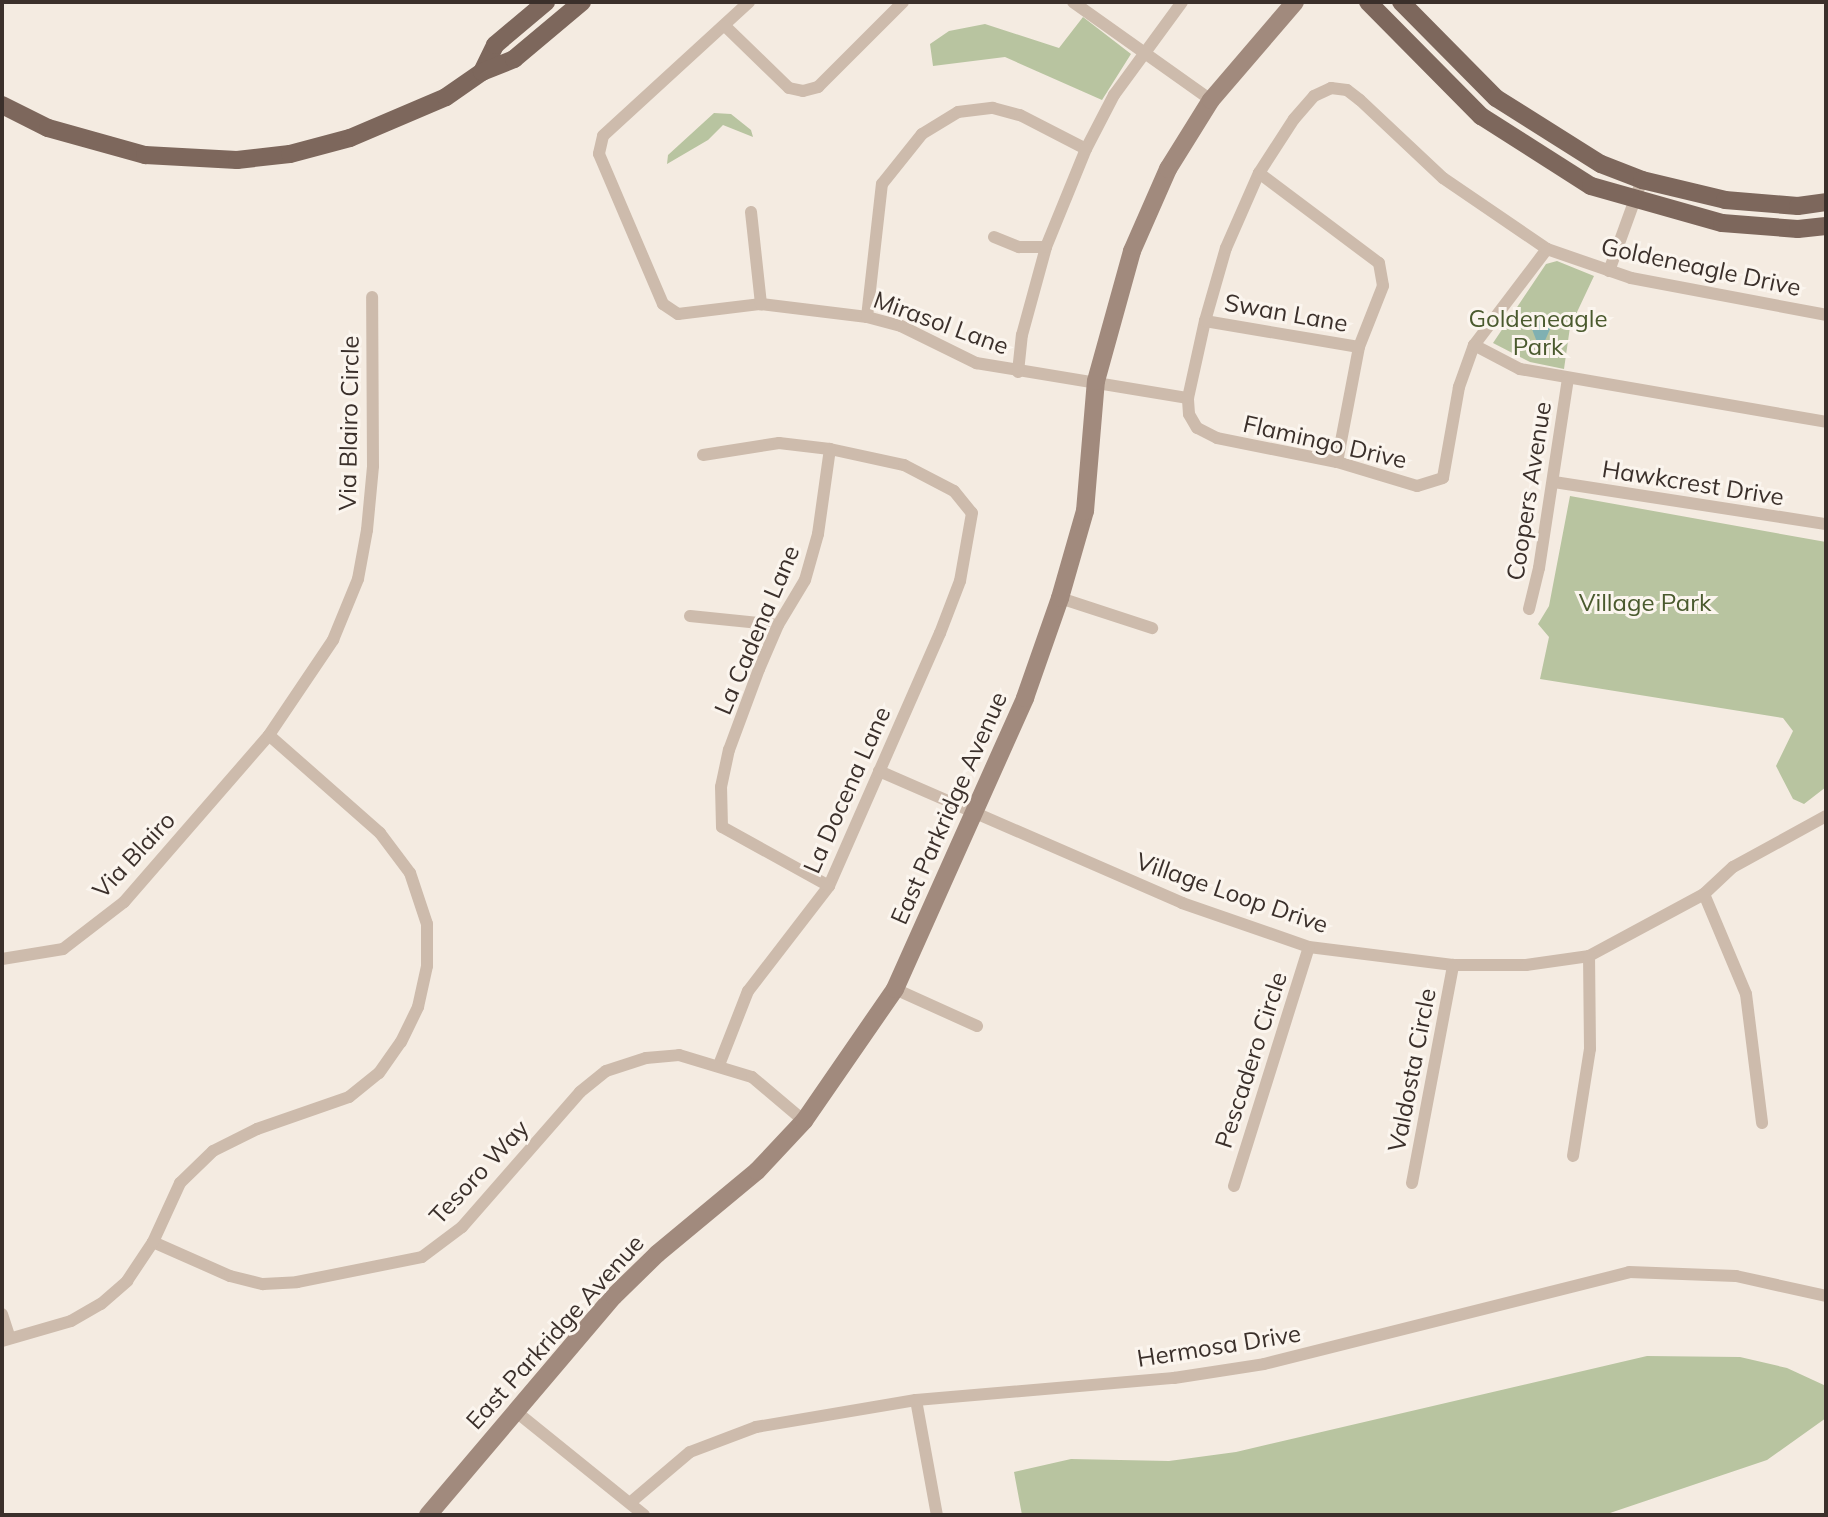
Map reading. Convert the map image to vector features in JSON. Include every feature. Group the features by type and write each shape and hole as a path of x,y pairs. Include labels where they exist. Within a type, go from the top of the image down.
{"main road":[{"path":"482,72 495,44 546,2"},
{"path":"2,105 95,144 185,160 237,160 290,154 351,138 446,97 482,72 514,59 582,2"},
{"name":"East Parkridge Avenue","path":"428,1515 514,1410 614,1296 657,1254 757,1171 804,1121 895,989 1025,698 1060,598 1085,511 1096,381 1132,251 1168,169 1212,100 1295,2"},
{"path":"1368,2 1481,116 1581,180 1634,201 1721,223 1798,229 1826,226"},
{"path":"1401,2 1496,98 1553,138 1642,180 1725,200 1798,205 1826,202"}],"street":[{"path":"750,2 725,26 789,88 818,87 903,2"},
{"path":"1073,2 1212,100"},
{"path":"1018,372 1022,335 1046,247 1086,149 1114,95 1182,2"},
{"name":"Mirasol Lane","path":"725,26 603,136 599,154 663,304 678,314 761,304 867,317 901,326 976,363 1188,398"},
{"name":"Goldeneagle Drive","path":"1259,173 1294,119 1314,96 1331,88 1347,90 1443,178 1547,249 1609,271 1745,302 1826,315"},
{"path":"867,317 874,227 883,184 922,134 958,112 993,108 1020,114 1086,149"},
{"path":"1188,398 1205,321 1226,248 1259,173 1379,263 1383,286 1359,347 1337,462"},
{"path":"1609,271 1642,180"},
{"path":"751,212 761,304"},
{"path":"994,237 1019,247 1046,247"},
{"path":"1547,249 1474,345 1520,369 1826,422"},
{"name":"Via Blairo Circle","path":"269,735 333,640 358,579 373,466 372,297"},
{"name":"Swan Lane","path":"1205,321 1359,347"},
{"name":"Flamingo Drive","path":"1188,398 1197,428 1217,438 1337,462 1417,486 1443,478 1459,387 1474,345"},
{"name":"Coopers Avenue","path":"1529,609 1553,482 1568,379"},
{"path":"703,455 779,443 830,449"},
{"name":"La Docena Lane","path":"719,1065 748,991 829,886 960,581 972,513 954,491 904,465 830,449"},
{"name":"La Cadena Lane","path":"829,886 722,827 721,787 729,750 778,625 805,580 818,534 830,449"},
{"name":"Hawkcrest Drive","path":"1553,482 1826,524"},
{"path":"1060,598 1152,628"},
{"path":"690,616 778,625"},
{"path":"2,1314 6,1339 71,1321 101,1304 127,1281 153,1242 180,1183 212,1151 257,1129 327,1108 379,1073 401,1042 418,1007 427,966 427,924 410,873 380,833 269,735"},
{"name":"Via Blairo","path":"2,959 63,949 124,902 269,735"},
{"name":"Village Loop Drive","path":"879,771 1182,903 1309,947 1453,965 1526,965 1589,956 1704,894 1733,867 1826,816"},
{"path":"1704,894 1746,994 1762,1123"},
{"name":"Pescadero Circle","path":"1234,1185 1309,947"},
{"path":"1573,1156 1590,1049 1589,956"},
{"name":"Valdosta Circle","path":"1412,1183 1453,965"},
{"path":"895,989 977,1026"},
{"name":"Tesoro Way","path":"153,1242 230,1276 262,1284 297,1282 422,1256 462,1227 580,1092 606,1071 646,1058 679,1055 752,1077 804,1121"},
{"name":"Hermosa Drive","path":"631,1502 690,1452 757,1426 916,1400 1174,1378 1264,1364 1629,1272 1736,1276 1826,1296"},
{"path":"916,1400 937,1515"},
{"path":"514,1410 644,1515"}],"green space":[{"path":"1083,17 1131,54 1102,100 1005,57 933,66 930,44 949,31 985,24 1059,48"},
{"path":"714,113 731,114 751,130 753,137 723,125 708,140 667,164 668,155"},
{"name":"Goldeneagle Park","path":"1557,261 1594,276 1570,327 1564,369 1530,362 1493,343 1546,264"},
{"name":"Village Park","path":"1570,496 1826,542 1826,787 1804,804 1793,799 1776,766 1793,731 1783,718 1540,679 1549,637 1538,624 1549,606"},
{"path":"1647,1356 1740,1357 1787,1368 1826,1386 1826,1418 1767,1460 1604,1515 1022,1515 1014,1472 1071,1459 1169,1461 1236,1452"}],"water":[{"path":"1533,315 1543,316 1551,327 1543,345 1537,342 1530,324"}]}
